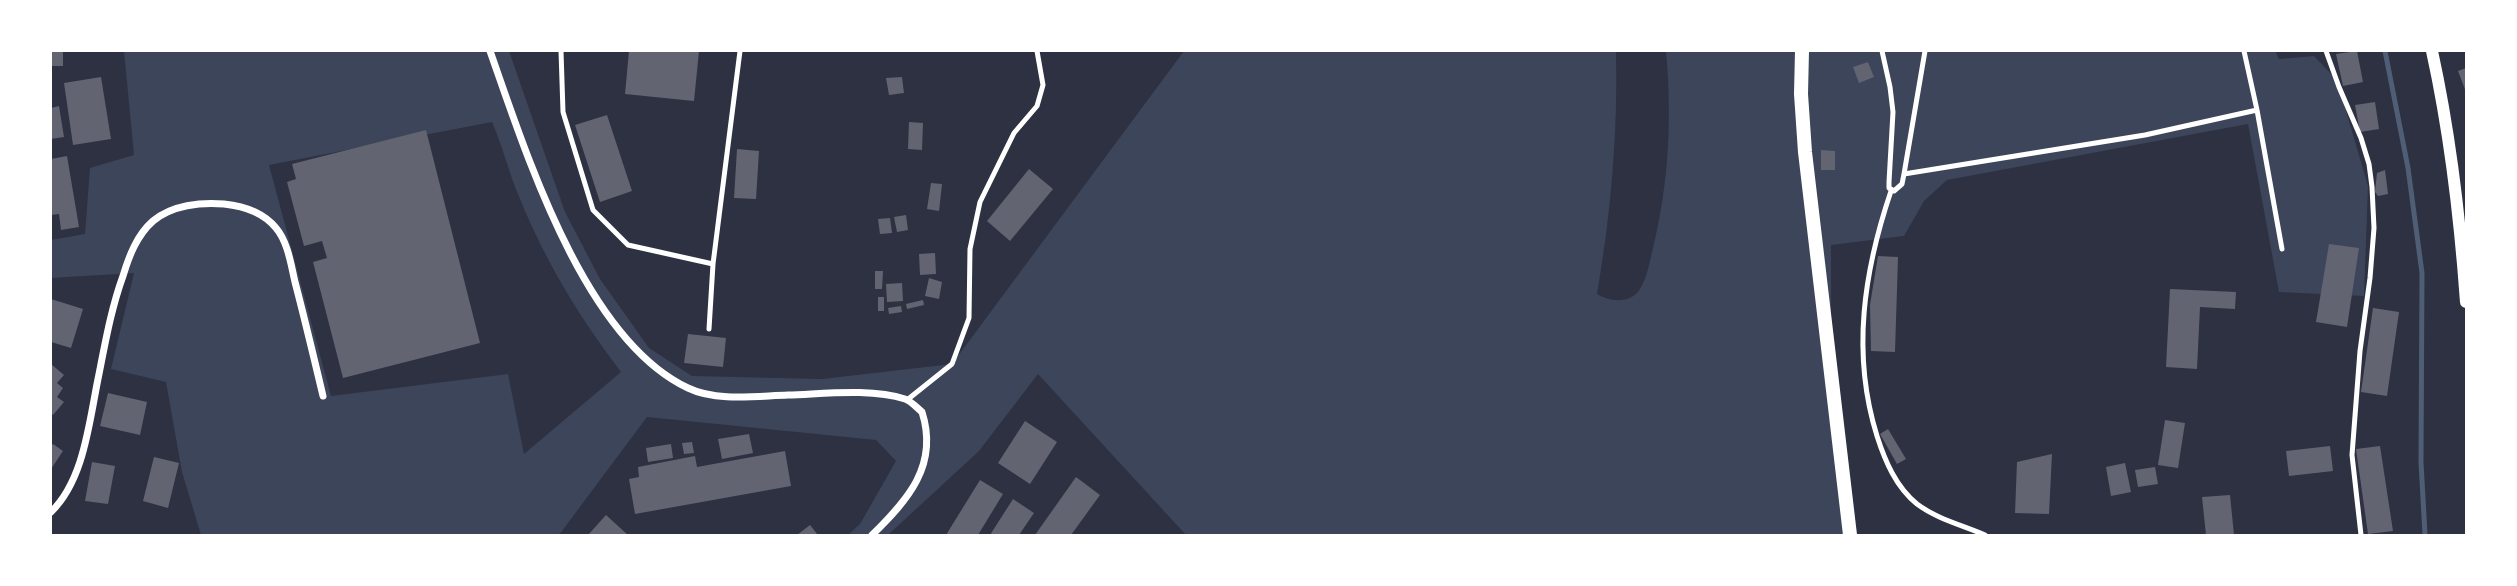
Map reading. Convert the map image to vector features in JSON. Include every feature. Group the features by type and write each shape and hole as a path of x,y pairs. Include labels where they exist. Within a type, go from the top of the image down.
{"main road":[{"path":"1802,51 1801,94 1805,152 1850,535"}],"street":[{"path":"490,51 535,171 585,281 610,318 638,351 665,375 690,389 710,394 737,397 881,395 907,400 922,412 927,439 922,474 903,501 872,535"},
{"path":"2432,51 2447,130 2465,254 2466,302"},
{"path":"51,512 68,488 84,446 106,339 130,254 152,221 166,212 200,204 244,207 260,214 278,230 292,270 323,396"}],"lane":[{"path":"561,51 563,112 593,210 628,245 713,264"},
{"path":"709,330 713,264 740,51"},
{"path":"907,400 952,364 969,318 971,249 980,202 1014,133 1037,106 1043,85 1037,51"},
{"path":"1882,51 1893,112 1888,171 1891,191 1877,233 1864,297 1862,366 1872,422 1890,471 1916,503 1933,514 1985,535"},
{"path":"1891,191 1902,184 1925,51"},
{"path":"2244,51 2282,249"},
{"path":"2326,51 2361,138 2369,164 2372,187 2374,228 2352,455 2361,535"},
{"path":"1904,174 2145,135 2257,110"}],"shaded area":[{"path":"124,51 509,51 565,212 600,279 649,348 692,376 822,379 952,364 1184,51 1616,51 1612,173 1597,294 1620,300 1636,294 1642,285 1663,199 1669,101 1666,51 2275,51 2279,59 2314,56 2337,80 2368,186 2364,296 2279,292 2248,124 1947,180 1924,201 1904,236 1831,245 1831,316 1857,535 1186,535 1038,374 979,451 888,535 848,535 860,524 896,461 876,440 647,417 559,535 201,535 182,472 166,382 111,369 134,273 51,278 51,240 85,234 90,168 134,155","holes":["492,122 516,190 552,267 591,331 621,372 524,454 508,374 331,396 269,165"]}],"building":[{"path":"51,51 63,51 63,66 51,66"},
{"path":"629,51 699,51 694,101 625,94"},
{"path":"2357,51 2363,82 2343,86 2336,54"},
{"path":"1868,62 1874,77 1859,83 1853,67"},
{"path":"2466,68 2466,92 2458,71"},
{"path":"101,77 111,139 73,145 64,83"},
{"path":"902,77 904,93 889,95 886,78"},
{"path":"2375,102 2379,129 2360,132 2355,105"},
{"path":"59,106 64,137 51,139 51,108"},
{"path":"607,115 632,191 600,202 575,125"},
{"path":"909,122 923,123 922,150 908,149"},
{"path":"426,130 480,343 343,378 313,262 327,258 322,241 304,246 287,182 296,179 292,164"},
{"path":"737,149 759,151 756,199 734,198"},
{"path":"1821,150 1835,151 1835,170 1821,170"},
{"path":"67,156 79,227 61,230 59,214 51,215 51,159"},
{"path":"1029,169 1053,189 1010,241 987,221"},
{"path":"2385,170 2388,194 2378,196 2375,192 2377,173"},
{"path":"931,183 942,184 939,211 927,209"},
{"path":"906,215 908,230 897,232 894,217"},
{"path":"890,218 892,233 880,234 878,219"},
{"path":"2329,244 2359,248 2347,327 2316,322"},
{"path":"935,253 936,274 920,275 919,254"},
{"path":"1878,256 1898,257 1895,352 1871,351 1870,305"},
{"path":"875,271 883,271 882,289 875,289"},
{"path":"929,278 942,282 939,299 925,296"},
{"path":"902,283 903,301 887,302 886,284"},
{"path":"2170,289 2236,292 2235,309 2200,307 2197,369 2166,367"},
{"path":"878,297 884,297 884,311 878,311"},
{"path":"51,299 83,309 71,348 51,342"},
{"path":"923,300 924,305 907,309 906,304"},
{"path":"901,306 902,312 889,314 888,308"},
{"path":"2373,308 2399,312 2387,396 2361,392"},
{"path":"688,334 726,338 723,367 684,363"},
{"path":"51,364 64,375 57,383 63,388 57,397 64,402 53,415 51,413"},
{"path":"108,393 147,402 140,435 100,426"},
{"path":"2165,420 2185,423 2178,468 2158,465"},
{"path":"1025,421 1057,442 1030,484 998,463"},
{"path":"1888,429 1906,459 1897,464 1880,434"},
{"path":"749,434 753,453 722,459 718,439"},
{"path":"692,442 694,453 684,454 682,443"},
{"path":"53,444 63,451 51,469 51,446"},
{"path":"671,444 673,458 648,462 646,448"},
{"path":"2330,446 2333,471 2289,476 2286,451"},
{"path":"2380,446 2393,531 2368,534 2356,449"},
{"path":"785,451 791,486 635,514 629,479 639,477 638,467 695,456 697,467"},
{"path":"2052,454 2049,514 2015,513 2017,462"},
{"path":"154,457 179,463 168,508 143,501"},
{"path":"92,462 115,466 108,504 85,501"},
{"path":"2125,463 2131,492 2111,496 2106,467"},
{"path":"2155,467 2158,484 2138,487 2135,470"},
{"path":"1076,477 1100,495 1071,535 1035,535"},
{"path":"980,480 1003,494 978,535 946,535"},
{"path":"2230,495 2234,535 2206,535 2202,497"},
{"path":"1013,499 1034,513 1019,535 990,535"},
{"path":"606,515 628,535 588,535"},
{"path":"810,525 818,535 797,535"}],"waterway":[{"path":"2385,51 2408,168 2422,273 2421,462 2425,535"}]}
